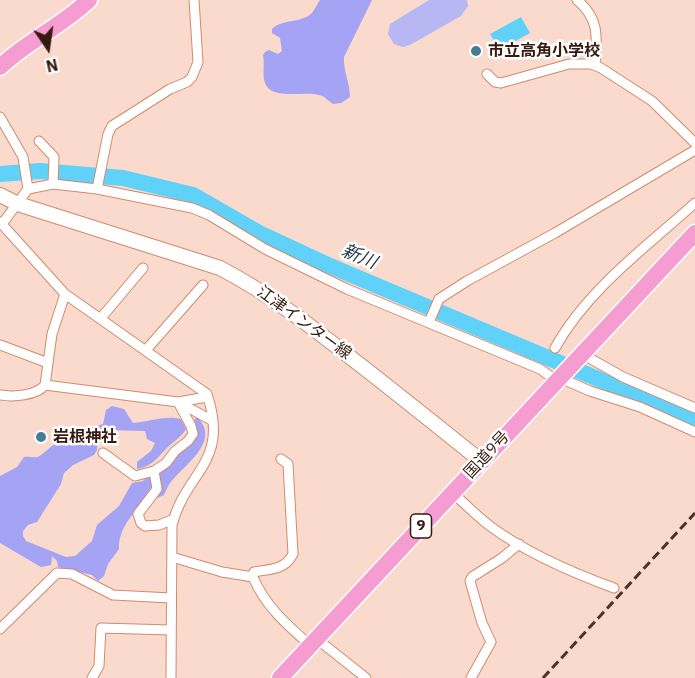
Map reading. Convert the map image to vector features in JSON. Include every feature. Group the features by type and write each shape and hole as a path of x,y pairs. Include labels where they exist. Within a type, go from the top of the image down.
{"highway":[{"path":"0,67 26,45 89,0"},
{"name":"国道9号","path":"280,678 481,461 692,243"}],"main road":[{"name":"江津インター線","path":"0,195 18,204 220,268 248,283 271,296 308,324 481,461"}],"street":[{"path":"97,188 108,134 112,126 192,77 198,62 194,0"},
{"path":"577,0 588,10 595,25 597,40 595,65"},
{"path":"487,74 495,82 501,83 569,64 595,65 652,101 695,143"},
{"path":"0,117 20,152 28,186 18,204 1,223 65,294 146,350 207,397 213,421 210,455 176,510 174,519 171,678"},
{"path":"39,141 52,154 55,166 54,182"},
{"path":"429,321 437,302 466,281 555,233 695,150"},
{"path":"28,186 54,182 97,188 192,208 209,215 265,249 314,273 590,391 640,407 695,432"},
{"path":"555,348 576,315 592,296 695,203"},
{"path":"100,318 143,268"},
{"path":"146,350 203,285"},
{"path":"0,395 32,393 39,391 45,385 52,334 65,294"},
{"path":"0,345 48,363"},
{"path":"580,357 695,408"},
{"path":"45,385 178,402 207,397"},
{"path":"178,402 213,421"},
{"path":"103,453 135,476 154,471 166,463 193,434 178,402"},
{"path":"281,459 288,464 292,554 282,567 254,572 253,577 265,601 272,609 366,678"},
{"path":"154,471 157,489 138,514 139,520 145,526 151,526 174,519"},
{"path":"452,492 491,526 519,544 568,569 614,588"},
{"path":"471,678 491,642 476,604 470,581 472,577 519,544"},
{"path":"172,557 222,572 253,577"},
{"path":"0,629 57,573 72,574 113,595 171,598"},
{"path":"93,678 99,666 101,628 171,630"}],"shaded area":[{"path":"320,0 372,0 344,57 350,97 341,103 333,104 316,94 275,92 269,89 264,80 263,55 269,50 278,54 282,51 280,38 272,33 272,29 281,23 308,16"},
{"path":"429,0 467,0 468,6 461,16 410,45 403,47 394,44 388,34 390,24"},
{"path":"521,17 530,33 499,50 490,34"},
{"path":"112,406 124,409 133,423 175,418 181,419 186,429 153,462 137,469 137,462 151,451 155,443 147,439 145,431 104,430 98,438 94,455 73,465 64,473 61,484 37,522 28,525 23,531 26,541 66,557 75,556 92,541 97,525 119,506 132,483 143,481 196,428 194,420 197,417 204,426 205,435 198,452 170,483 164,495 140,507 131,517 123,529 119,549 108,564 104,576 98,581 92,575 58,567 57,561 52,556 51,565 41,567 0,543 0,476 17,467 24,457 40,456 66,434 72,435 86,426 93,427 103,424 106,410"}],"waterway":[{"name":"新川","path":"0,174 40,171 123,178 193,195 259,233 328,265 695,420"}],"railway":[{"path":"543,678 695,513"}],"place":[{"name":"市立高角小学校","path":"476,51"},
{"name":"岩根神社","path":"41,437"}]}
